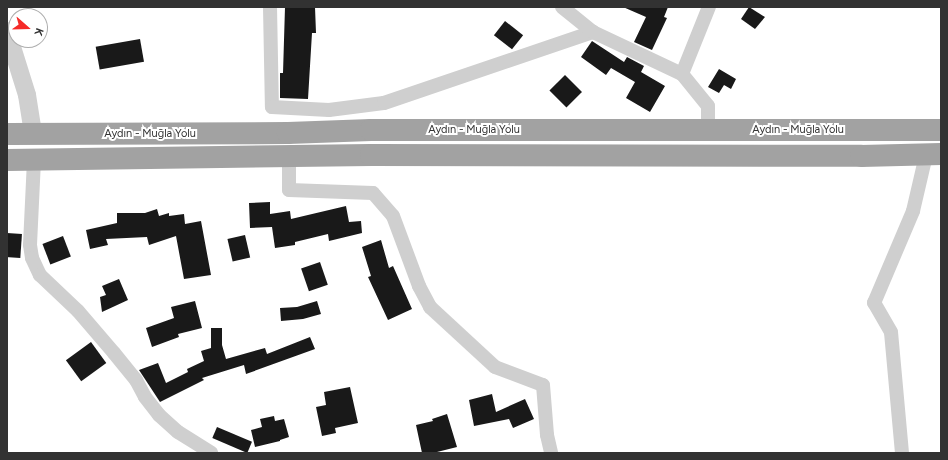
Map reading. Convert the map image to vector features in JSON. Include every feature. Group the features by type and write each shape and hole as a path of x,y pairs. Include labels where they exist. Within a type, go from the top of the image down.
{"highway":[{"name":"Aydın - Muğla Yolu","path":"7,134 288,133 371,130 941,130"},
{"path":"33,134 34,160"},
{"path":"7,160 290,156 933,155"}],"street":[{"path":"270,7 272,108 329,110 384,103 593,32"},
{"path":"562,7 593,32 682,74 708,106 708,130"},
{"path":"682,74 709,7"},
{"path":"7,31 27,95 33,134"},
{"path":"902,453 891,332 874,303 913,211 933,155"},
{"path":"290,156 289,190 373,193 393,216 419,286 430,307 495,367 542,385 547,435 552,453"},
{"path":"34,160 30,245 32,258 40,275 78,311 114,353 136,380 159,415 178,432 211,453"}],"building":[{"path":"285,7 315,7 316,33 312,33 308,99 280,98 280,73 283,73"},
{"path":"623,7 668,7 664,17 667,18 652,50 634,42 646,17"},
{"path":"749,7 765,17 755,29 741,19"},
{"path":"505,21 523,35 512,49 494,35"},
{"path":"140,39 144,62 100,69 96,47"},
{"path":"592,41 624,62 627,57 644,66 641,72 665,86 650,112 626,98 635,82 611,68 606,75 581,57"},
{"path":"719,69 736,79 731,89 724,85 719,93 708,87"},
{"path":"565,75 582,92 566,108 549,91"},
{"path":"270,202 270,214 290,211 291,219 346,206 349,222 361,221 362,233 329,241 328,234 295,242 295,245 275,248 272,227 250,228 249,203"},
{"path":"157,209 159,216 169,213 169,216 184,214 185,224 201,221 211,275 184,279 176,236 149,245 147,237 106,239 108,245 90,249 86,230 117,223 117,213 145,213"},
{"path":"7,233 22,234 20,258 7,257"},
{"path":"245,235 250,257 233,261 227,239"},
{"path":"63,236 71,257 50,264 42,244"},
{"path":"381,240 389,268 393,266 412,309 388,320 368,277 371,276 362,247"},
{"path":"320,262 328,285 309,291 301,269"},
{"path":"119,279 128,300 102,312 100,297 106,295 102,286"},
{"path":"195,301 202,328 178,334 179,337 152,347 146,328 174,318 171,307"},
{"path":"317,301 321,314 303,319 281,321 280,308 297,307"},
{"path":"211,328 222,328 222,345 226,359 265,348 267,354 310,337 315,349 246,374 244,365 202,378 204,380 160,402 139,370 158,363 166,383 188,372 187,369 204,361 201,351 211,348"},
{"path":"91,342 106,363 81,381 66,360"},
{"path":"350,387 358,423 335,428 336,433 322,436 316,407 326,405 324,392"},
{"path":"492,394 496,412 525,399 534,419 513,428 509,419 474,426 469,400"},
{"path":"447,414 457,447 433,453 422,453 416,425 433,421 432,419"},
{"path":"274,416 275,421 284,419 289,437 280,441 255,447 251,430 262,427 260,419"},
{"path":"217,427 252,442 247,453 212,438"}]}
